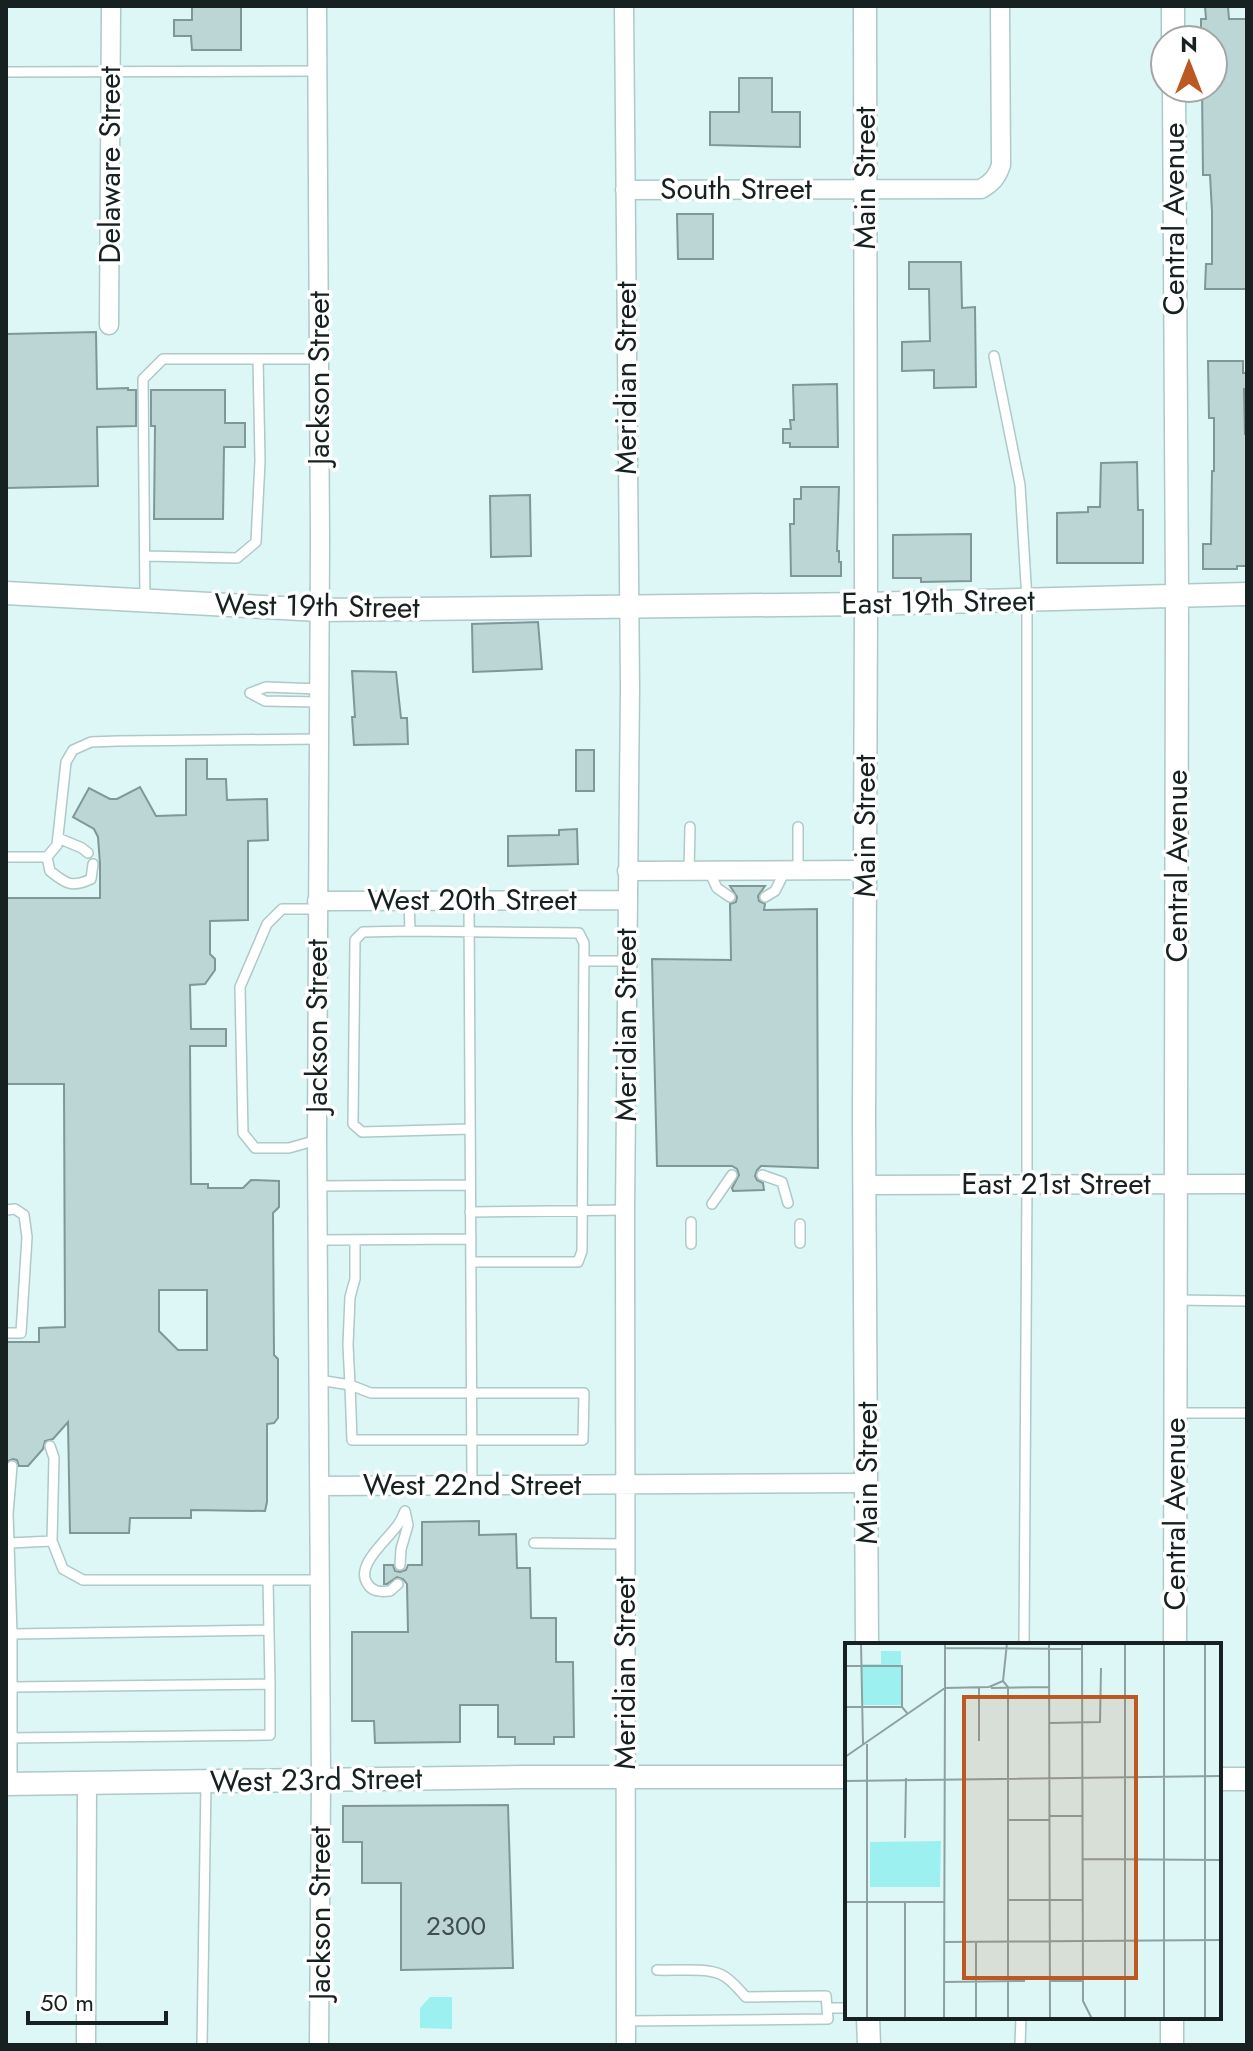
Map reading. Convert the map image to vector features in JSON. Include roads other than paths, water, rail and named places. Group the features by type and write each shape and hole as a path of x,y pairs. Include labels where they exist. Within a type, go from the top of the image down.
{"street":[{"name":"Delaware Street","path":"109,325 111,6"},
{"name":"Jackson Street","path":"317,6 319,2045"},
{"name":"Meridian Street","path":"624,6 629,607 625,1210 626,2045"},
{"name":"Main Street","path":"865,6 864,1185 867,1643"},
{"name":"South Street","path":"625,190 981,189 991,184 1001,165 1000,6"},
{"name":"Central Avenue","path":"1174,104 1177,596 1175,1643"},
{"name":"West 19th Street","path":"6,593 319,610 629,607"},
{"name":"East 19th Street","path":"629,607 1247,594"},
{"path":"627,871 865,870"},
{"name":"West 20th Street","path":"317,905 409,900 627,900"},
{"name":"East 21st Street","path":"864,1185 1247,1184"},
{"name":"West 22nd Street","path":"319,1486 868,1483"},
{"name":"West 23rd Street","path":"9,1784 523,1777 845,1777"},
{"path":"1221,1779 1247,1779"},
{"path":"86,2045 87,1782"},
{"path":"868,2019 869,2045"},
{"path":"1172,2019 1172,2045"}],"lane":[{"path":"6,72 317,71"},
{"path":"994,356 1020,485 1027,600 1024,1643"},
{"path":"145,600 143,379 163,359 319,359"},
{"path":"145,556 237,558 256,542 260,461 258,359"},
{"path":"266,687 319,696 265,701 250,693 266,687"},
{"path":"47,857 57,845 66,762 73,750 91,742 318,739"},
{"path":"689,871 690,827"},
{"path":"765,897 775,891 792,871 798,827"},
{"path":"58,838 88,853"},
{"path":"6,857 47,857"},
{"path":"47,857 50,871 63,882 78,885 91,879 93,864"},
{"path":"709,871 717,888 730,897"},
{"path":"409,900 410,931"},
{"path":"469,900 472,1485"},
{"path":"317,905 282,909 267,924 240,987 243,1133 255,1148 289,1148 317,1140"},
{"path":"470,1129 362,1132 353,1124 355,940 363,932 579,933 584,943 582,1251 578,1262 471,1262"},
{"path":"584,961 626,961"},
{"path":"712,1204 732,1175"},
{"path":"762,1175 782,1182 788,1203"},
{"path":"317,1186 470,1185"},
{"path":"6,1210 15,1209 24,1215 27,1237 21,1333 6,1333"},
{"path":"470,1212 625,1210"},
{"path":"691,1222 691,1244"},
{"path":"800,1224 800,1243"},
{"path":"318,1240 471,1239"},
{"path":"319,1380 350,1385 371,1393 584,1393 583,1440 352,1440 350,1385 348,1345 350,1297 355,1279 355,1240"},
{"path":"1176,1300 1247,1301"},
{"path":"1176,1413 1247,1413"},
{"path":"50,1446 54,1458 52,1541 63,1569 83,1580 320,1580"},
{"path":"9,1784 12,1634 7,1504 12,1466"},
{"path":"400,1565 408,1525 405,1486"},
{"path":"398,1584 390,1591 377,1592 368,1587 364,1576 366,1566 400,1523 405,1511"},
{"path":"10,1543 52,1541"},
{"path":"534,1543 625,1544"},
{"path":"9,1738 270,1735 268,1580"},
{"path":"12,1634 269,1630"},
{"path":"12,1687 270,1684"},
{"path":"202,2045 206,1782"},
{"path":"626,2021 826,2021 828,2018 826,1996 746,1997 720,1974 657,1970"},
{"path":"828,2008 845,2008"},
{"path":"1020,2045 1021,2019"}]}
